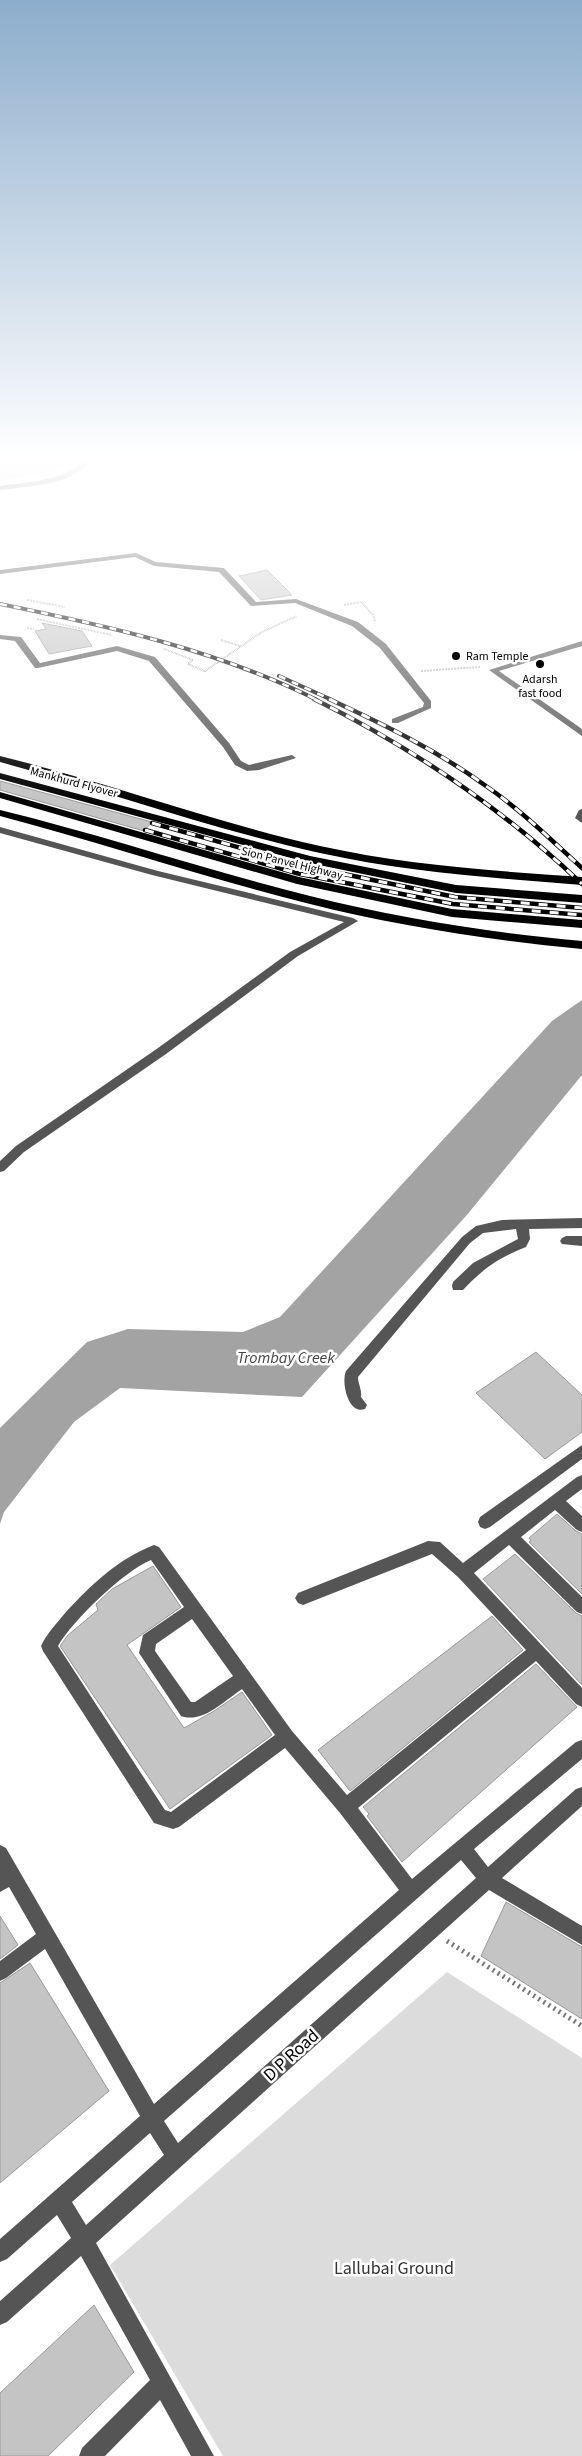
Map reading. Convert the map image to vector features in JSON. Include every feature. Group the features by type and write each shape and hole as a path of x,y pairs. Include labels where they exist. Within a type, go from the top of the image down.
{"highway":[{"path":"0,759 259,833 352,856 458,872 582,881"},
{"name":"Mankhurd Flyover","path":"0,776 141,815"},
{"path":"85,782 141,815"},
{"path":"0,795 126,833"},
{"path":"0,813 226,878 411,922 491,936 582,945"},
{"name":"Sion Panvel Highway","path":"141,815 309,860 456,889 582,899"},
{"path":"41,825 126,833"},
{"name":"Sion Panvel Highway","path":"126,833 297,880 452,913 582,924"}],"street":[{"path":"227,577 254,604 296,601 355,624 383,646 428,703 427,708 396,721"},
{"path":"0,637 18,639 38,666 117,648 152,659 226,745 238,763 247,768 259,767 292,758"},
{"path":"493,670 582,643"},
{"path":"493,670 582,733"},
{"path":"582,812 580,818 582,820"},
{"path":"0,830 155,872 353,922 294,954 162,1051 20,1149 0,1168"},
{"path":"360,1405 354,1398 355,1392 351,1386 351,1375 466,1240 480,1229 502,1225 580,1223 582,1237"},
{"path":"458,1286 478,1266 500,1253 522,1244 524,1239 522,1224"},
{"path":"566,1241 582,1241"},
{"path":"485,1522 582,1451"},
{"path":"463,1572 582,1482"},
{"path":"556,1501 582,1526"},
{"path":"510,1536 582,1607"},
{"path":"303,1598 431,1547 438,1549 463,1572 582,1699"},
{"path":"286,1736 173,1821 160,1817 49,1646 55,1636 107,1580 143,1555 154,1552 286,1736 346,1807 411,1891"},
{"path":"195,1608 149,1640 148,1653 187,1710 197,1710 244,1678"},
{"path":"346,1807 537,1651"},
{"path":"0,2252 411,1891 582,1748"},
{"name":"D P Road","path":"0,2315 582,1795"},
{"path":"462,1848 487,1879 582,1936"},
{"path":"0,1854 6,1879 47,1936 152,2119 177,2158"},
{"path":"0,1972 47,1936"},
{"path":"59,2200 84,2241 203,2456"},
{"path":"90,2456 162,2383"}],"path":[{"path":"57,605 27,600 65,607"},
{"path":"338,606 361,602 373,615 376,622"},
{"path":"188,664 206,671 240,647 288,619 305,614"},
{"path":"221,640 240,647"},
{"path":"414,664 421,672 478,666 493,670"},
{"path":"430,1931 582,2026"}],"green space":[{"name":"Lallubai Ground","path":"447,1972 582,2058 582,2456 223,2456 110,2265"}],"water":[{"name":"Trombay Creek","path":"582,1000 582,1075 466,1216 302,1397 120,1388 74,1422 4,1512 0,1524 0,1428 87,1342 128,1329 243,1332 280,1317 552,1021"}],"building":[{"path":"240,577 274,577 292,595 261,600"},
{"path":"42,623 82,631 92,646 49,654 35,631 46,629"},
{"path":"0,781 152,822 144,831 0,790"},
{"path":"536,1352 582,1395 582,1432 545,1459 476,1393"},
{"path":"557,1514 582,1534 582,1594 529,1542 531,1541 529,1538"},
{"path":"515,1554 576,1613 582,1616 582,1685 483,1579"},
{"path":"153,1566 181,1607 127,1645 184,1728 242,1692 272,1735 170,1809 60,1646 68,1635 98,1610 96,1604 112,1589"},
{"path":"492,1616 523,1650 350,1791 318,1750"},
{"path":"536,1664 577,1707 402,1862 367,1816 369,1814 363,1807"},
{"path":"506,1902 582,1947 582,2019 481,1956"},
{"path":"0,1916 18,1945 0,1959"},
{"path":"30,1963 109,2091 0,2183 0,1983"},
{"path":"94,2305 134,2372 48,2456 0,2456 0,2393"}],"railway":[{"path":"0,604 81,621 201,653 279,682 317,700"},
{"path":"279,676 332,700"},
{"path":"314,699 386,738 455,781 520,830 582,884"},
{"path":"329,699 410,739 468,773 499,795 582,868"},
{"path":"152,823 305,866 455,897 582,908"},
{"path":"145,830 300,874 453,904 582,915"}],"place":[{"name":"Ram Temple","path":"456,656"},
{"name":"Adarsh fast food","path":"540,664"}]}
